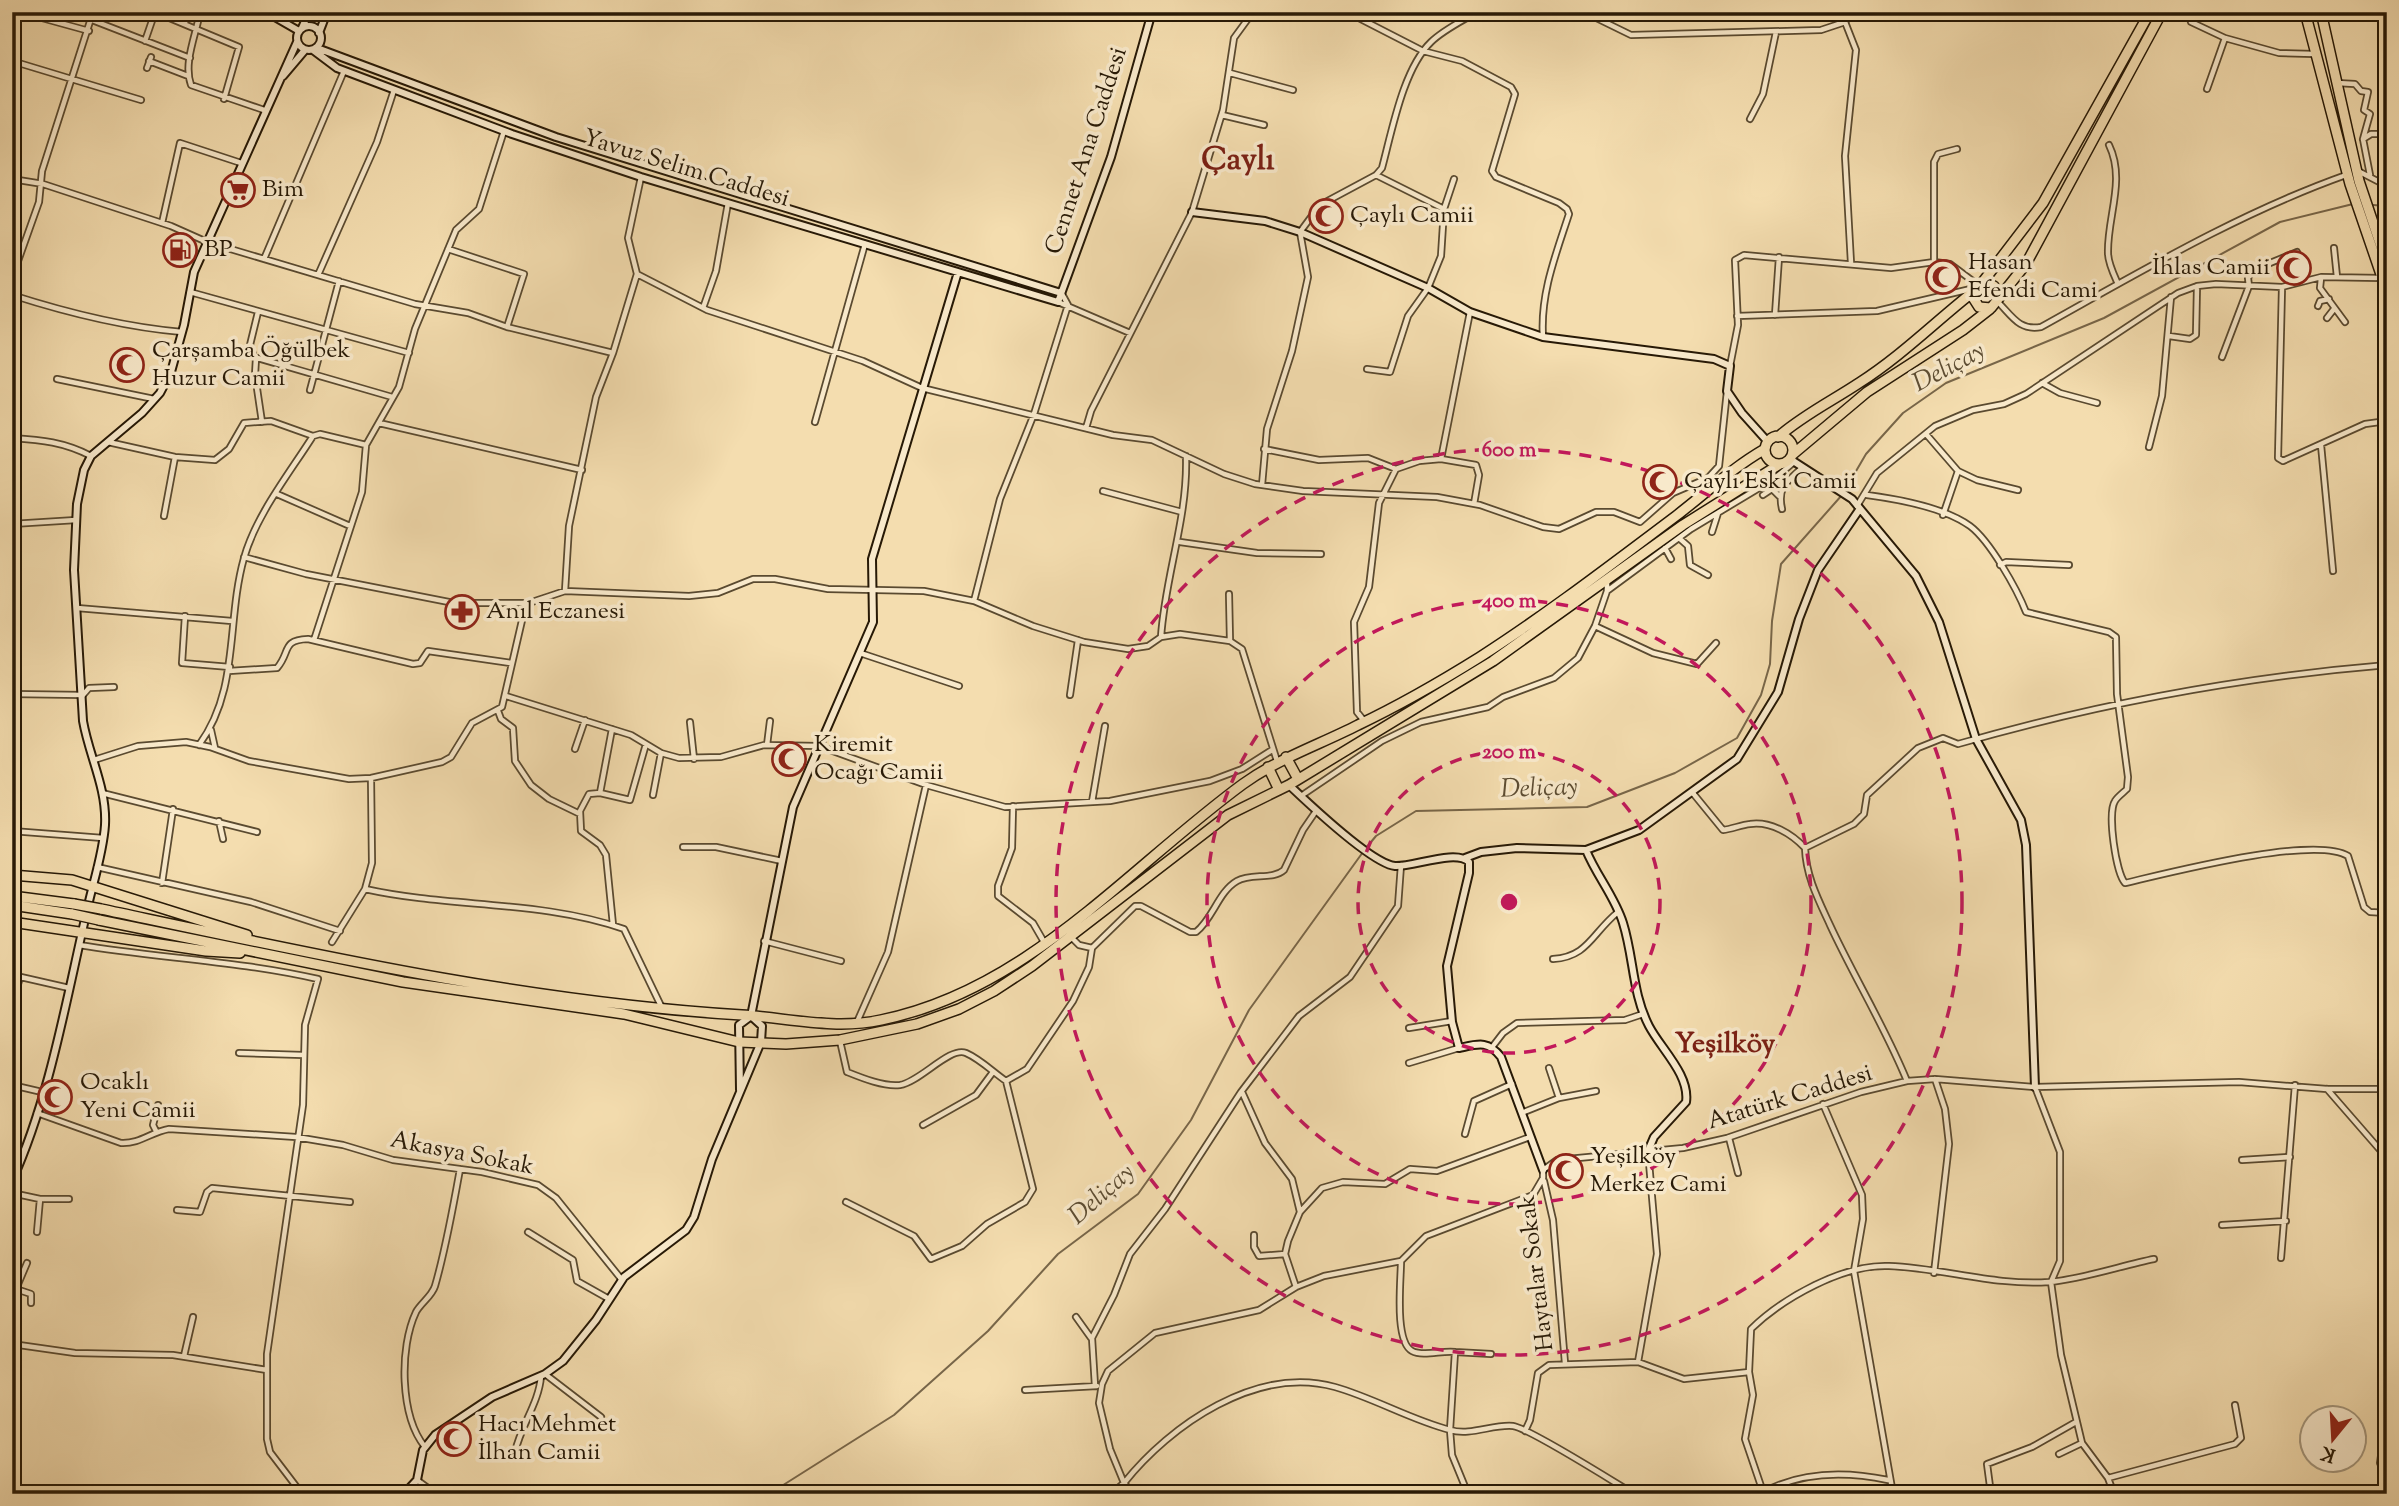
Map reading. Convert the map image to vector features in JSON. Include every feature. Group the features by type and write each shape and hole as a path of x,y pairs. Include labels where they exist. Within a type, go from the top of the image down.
{"highway":[{"path":"12,905 285,953 662,1009 793,1022 857,1024 911,1013 951,999 988,982 1045,943 1277,762 1365,722 1485,654 1679,513 1724,475 1813,410 1859,383 1900,354 1977,287 2043,203 2150,12"},
{"path":"12,895 101,909 403,982 624,1014 739,1042 840,1040 918,1024 958,1009 994,991 1228,815 1298,779 1493,661 1607,586 1683,525 1792,459 1867,392 1963,330 1995,302 2026,264 2162,12"},
{"path":"2305,12 2315,54 2387,292"},
{"path":"2320,12 2353,178"},
{"path":"2369,230 2387,264"},
{"path":"1977,287 1994,286 1995,302"},
{"path":"1977,287 1975,304 1983,309 1995,302"},
{"path":"1778,437 1789,441 1792,459"},
{"path":"1766,446 1769,460 1780,464"},
{"path":"1277,762 1298,779"},
{"path":"1277,762 1284,787"},
{"path":"12,875 38,875 92,886 285,953"},
{"path":"12,922 81,935 206,951 285,953"}],"street":[{"path":"20,12 89,31"},
{"path":"12,278 43,184 42,170 93,12"},
{"path":"145,41 155,12 239,47 223,99"},
{"path":"185,23 187,12"},
{"path":"200,12 190,58 188,76 191,85 223,99 264,110"},
{"path":"266,12 301,29 314,27 321,41 282,77"},
{"path":"12,1181 37,1113 103,838 102,793 83,721 74,570 76,520 84,470 91,456 154,399 171,372 183,332 189,292 207,242 309,12"},
{"path":"319,33 327,12"},
{"name":"Cennet Ana Caddesi","path":"1058,302 1111,157 1152,12"},
{"path":"1086,428 1091,411 1192,212 1222,116 1234,38 1245,19 1253,12"},
{"path":"1347,12 1423,51 1462,61 1502,79 1511,87 1515,94 1492,171 1496,177 1567,208 1569,214 1541,313 1542,337"},
{"path":"1262,485 1264,449 1304,305 1308,277 1300,232 1320,205 1382,168 1401,99 1423,51 1433,40 1477,12"},
{"path":"1584,12 1631,35 1821,30 1845,22 1853,12"},
{"path":"2188,12 2191,22 2225,38 2279,53 2315,54"},
{"path":"92,20 190,58"},
{"path":"1845,22 1856,50 1845,156 1851,263"},
{"path":"1751,119 1763,94 1776,32"},
{"path":"2207,89 2225,38"},
{"path":"297,42 312,49"},
{"name":"Yavuz Selim Caddesi","path":"312,49 492,116 1061,293"},
{"name":"Yavuz Selim Caddesi","path":"312,49 327,63 344,71 504,131 641,177 1058,302"},
{"path":"12,61 141,100"},
{"path":"149,62 188,76"},
{"path":"264,259 344,71"},
{"path":"1230,73 1293,90"},
{"path":"2336,83 2356,84 2361,91 2368,92 2364,110 2370,114 2363,139 2370,176"},
{"path":"318,275 377,142 394,90"},
{"path":"1222,116 1264,125"},
{"path":"314,640 362,492 366,445 399,387 425,304 456,230 479,209 504,131"},
{"path":"2363,139 2371,134 2387,134"},
{"path":"162,223 180,143 241,163"},
{"path":"2109,145 2116,161 2117,178 2108,257 2118,284"},
{"path":"1934,262 1934,162 1938,154 1957,149"},
{"path":"565,591 569,526 596,397 613,354 637,274 628,238 644,164"},
{"path":"1376,174 1444,208"},
{"path":"1995,302 2018,325 2030,329 2041,327 2290,194 2370,176 2387,186"},
{"path":"12,179 43,184 162,223 207,242 415,304 468,313 507,327 613,354"},
{"path":"1367,369 1390,372 1408,316 1428,288 1441,256 1444,208 1454,179"},
{"path":"703,308 716,271 728,203"},
{"path":"1192,212 1265,221 1300,232 1428,288 1470,312 1542,337 1626,350 1714,359 1730,366"},
{"path":"815,422 865,244"},
{"path":"2334,248 2337,277"},
{"path":"448,249 524,274 507,327"},
{"path":"2221,358 2253,270 2297,252"},
{"path":"637,274 703,308 863,361 922,388 1086,428 1152,440 1224,474 1262,485 1303,491 1437,497 1474,504 1544,527 1559,529 1596,512 1614,512 1640,522 1673,493 1708,478 1719,466 1737,316 1735,260 1744,255 1891,268 1934,262 1950,264 1977,287"},
{"path":"1775,315 1779,257"},
{"path":"740,1090 739,1025 751,1016 793,807 873,622 872,559 958,272"},
{"path":"1284,787 1301,796 1373,855 1387,863 1401,865 1465,858 1481,852 1517,848 1586,850 1639,830 1737,759 1778,692 1808,592 1827,555 1867,495 1877,473 1935,426 1973,410 2004,404 2042,383 2171,297 2197,286 2282,287 2321,277 2382,279"},
{"path":"2321,277 2320,288 2345,322"},
{"path":"310,390 339,281"},
{"path":"2169,336 2190,339 2196,335 2197,286"},
{"path":"1737,316 1877,311 1977,287"},
{"path":"2282,287 2278,458 2283,461 2365,424 2387,421"},
{"path":"189,292 409,353"},
{"path":"974,601 1000,499 1034,414 1068,305 1061,293"},
{"path":"12,295 102,320 183,332"},
{"path":"2149,447 2162,396 2171,297"},
{"path":"2318,306 2320,301 2329,298"},
{"path":"1058,302 1130,333"},
{"path":"2327,318 2334,309"},
{"path":"258,312 250,345 256,358 255,375 262,422"},
{"path":"1441,459 1470,312"},
{"path":"256,358 314,372 392,397"},
{"path":"57,379 154,399"},
{"path":"2042,383 2060,393 2097,403"},
{"path":"1727,391 1766,446"},
{"path":"107,441 175,457 221,458 244,423 271,421 313,436 320,434 366,445"},
{"path":"378,423 582,470"},
{"path":"1926,434 1958,471 1977,480 2018,490"},
{"path":"200,745 220,712 230,669 232,621 244,557 277,494 313,436"},
{"path":"12,438 39,438 66,443 91,456"},
{"path":"2321,444 2333,571"},
{"path":"1264,449 1319,460 1368,458 1396,469 1419,461 1441,459 1476,465 1479,475 1474,504"},
{"path":"1161,637 1163,610 1180,542 1187,479 1186,456"},
{"path":"164,516 175,457"},
{"path":"1301,796 1371,748 1420,722 1488,707 1503,697 1554,678 1578,658 1595,626 1607,586 1774,479 1792,459 1829,487 1852,499 1916,576 1931,602 1976,738 2021,820 2026,845 2035,1087 2060,1152 2060,1261 2051,1282 2082,1443 2108,1479 2114,1494"},
{"path":"1782,509 1779,496 1782,485 1802,468"},
{"path":"1365,722 1357,712 1354,622 1369,587 1379,503 1396,469"},
{"path":"1943,515 1958,471"},
{"path":"1763,495 1772,489 1774,479"},
{"path":"1772,489 1779,496"},
{"path":"1103,491 1182,512"},
{"path":"277,494 350,526"},
{"path":"1867,495 1892,498 1972,528 2013,582 2026,612 2034,617 2109,632 2116,637 2119,706 2129,777 2127,789 2114,801 2112,813 2117,866 2125,884 2265,855 2316,848 2340,851 2347,856 2364,907 2370,912 2387,913"},
{"path":"1718,513 1722,524"},
{"path":"1712,532 1718,513"},
{"path":"12,524 76,520"},
{"path":"1679,538 1688,546 1690,565 1708,575"},
{"path":"1180,542 1257,553 1321,554"},
{"path":"1665,548 1671,559"},
{"path":"244,557 454,603 526,603 565,591 689,596 718,593 753,579 775,579 828,589 924,591 974,601 1033,626 1077,640 1128,649 1148,646 1161,637 1180,634 1230,640 1242,649 1277,762"},
{"path":"2000,565 2006,562 2069,565"},
{"path":"1229,594 1230,640"},
{"path":"93,760 138,746 186,743 215,749 249,761 349,779 371,778 442,762 452,757 472,723 498,712 506,696 526,603"},
{"path":"77,608 232,621"},
{"path":"185,616 182,663 230,669 277,668 289,643 295,639 314,640 413,664 420,663 428,651 511,663"},
{"path":"1595,626 1653,653 1697,664 1716,643"},
{"path":"1070,695 1077,640"},
{"path":"859,652 959,686"},
{"path":"1805,848 1854,824 1864,814 1867,795 1918,748 1943,738 1958,744 2119,706 2312,671 2387,665"},
{"path":"12,694 82,695 89,688 114,687"},
{"path":"506,696 612,729 661,753 694,759 721,757 767,745 819,746 926,785 1005,807 1110,802 1210,781 1242,769 1259,755 1272,750"},
{"path":"498,712 501,719 513,728 515,761 531,785 549,799 580,814"},
{"path":"575,749 584,720"},
{"path":"767,745 770,721"},
{"path":"690,722 694,759"},
{"path":"1092,802 1105,726"},
{"path":"600,793 612,729"},
{"path":"211,730 215,749"},
{"path":"613,925 606,855 600,845 581,831 580,814 584,798 589,794 600,793 629,800 646,744"},
{"path":"653,794 661,753"},
{"path":"332,942 365,889 372,863 371,778"},
{"path":"857,1024 888,952 926,785"},
{"path":"1692,792 1723,830 1764,824 1793,835 1805,848 1806,871 1819,901 1851,969 1892,1043 1906,1081"},
{"path":"102,793 257,832"},
{"path":"1013,806 1012,848 997,893 1001,900 1033,923 1045,943"},
{"path":"162,883 173,809"},
{"path":"1006,1081 1027,1069 1073,1001 1088,967 1092,948 1135,906 1141,906 1190,932 1196,932 1239,880 1280,874 1284,870 1303,830 1316,811"},
{"path":"219,821 223,839"},
{"path":"12,831 103,838"},
{"path":"683,847 716,847 782,861"},
{"path":"1586,850 1618,912 1632,958 1634,983 1643,1014 1684,1080 1687,1094 1686,1102 1654,1137 1648,1151 1657,1254 1638,1362"},
{"path":"1459,1048 1452,1021 1447,966 1469,873 1465,858"},
{"path":"1092,1338 1114,1295 1130,1254 1166,1209 1241,1091 1299,1016 1350,977 1398,906 1402,887 1401,865"},
{"path":"96,867 251,902 340,931"},
{"path":"365,889 485,903 624,929 652,993 662,1009"},
{"path":"1553,959 1569,958 1581,953 1604,923 1618,912"},
{"path":"1070,936 1079,945 1092,948"},
{"path":"764,941 841,961"},
{"path":"79,945 156,958 284,971 318,979 304,1025 303,1105 296,1137 267,1354 267,1439 270,1452 302,1494"},
{"path":"12,975 69,988"},
{"path":"12,1006 20,977"},
{"path":"1493,1046 1503,1033 1517,1023 1625,1020 1643,1014"},
{"path":"404,1494 417,1480 425,1448 435,1435 492,1397 543,1375 564,1361 622,1280 686,1230 694,1217 712,1159 761,1042 762,1026 751,1016"},
{"path":"1409,1028 1452,1021"},
{"path":"840,1040 847,1072 893,1085 916,1079 953,1052 964,1052 1006,1081 1033,1189 1025,1202 987,1224 962,1246 931,1259 914,1236 846,1202"},
{"path":"1098,1386 1108,1371 1155,1333 1259,1310 1296,1287 1324,1276 1401,1261 1426,1236 1534,1195 1543,1178 1543,1170 1513,1084 1493,1046 1483,1043 1409,1063"},
{"path":"239,1053 303,1055"},
{"path":"1549,1068 1559,1098"},
{"path":"923,1125 976,1095 993,1072"},
{"path":"1934,1273 1949,1144 1945,1109 1935,1079"},
{"name":"Atatürk Caddesi","path":"1543,1170 1557,1160 1683,1148 1729,1138 1823,1104 1906,1081 1935,1079 2035,1087 2239,1082 2327,1089 2387,1089"},
{"path":"1465,1133 1474,1101 1513,1084"},
{"path":"12,1085 42,1092"},
{"path":"2281,1258 2295,1085"},
{"path":"2327,1089 2387,1158"},
{"path":"1241,1091 1265,1143 1292,1179 1300,1212"},
{"path":"1524,1112 1559,1098 1596,1091"},
{"path":"1823,1104 1862,1195 1863,1219 1854,1271 1893,1494"},
{"path":"37,1113 121,1143 134,1144 156,1131 153,1125 158,1105"},
{"name":"Akasya Sokak","path":"156,1131 201,1130 296,1137 343,1145 393,1160 460,1169 538,1185 556,1198 622,1280"},
{"path":"1296,1287 1286,1254 1300,1212 1322,1188 1343,1182 1385,1184 1410,1169 1437,1171 1531,1137"},
{"path":"1729,1138 1738,1173"},
{"path":"2242,1160 2290,1157"},
{"path":"425,1448 409,1418 404,1382 416,1312 434,1290 460,1169"},
{"name":"Haytalar Sokak","path":"1543,1178 1553,1220 1565,1363"},
{"path":"177,1210 200,1212 207,1192 212,1188 350,1202"},
{"path":"12,1193 40,1199 69,1199"},
{"path":"37,1232 40,1199"},
{"path":"2222,1225 2286,1221"},
{"path":"528,1232 573,1260 577,1281 609,1299"},
{"path":"1254,1235 1254,1247 1259,1255 1286,1254"},
{"path":"1889,1480 1854,1473 1824,1474 1762,1493 1745,1439 1753,1395 1749,1372 1751,1329 1759,1321 1795,1295 1854,1271 1892,1266 1986,1280 2051,1282 2154,1259"},
{"path":"1401,1261 1400,1322 1405,1343 1412,1351 1491,1354"},
{"path":"27,1263 14,1289 31,1294 30,1303"},
{"path":"184,1356 192,1317"},
{"path":"1076,1317 1092,1338 1100,1403 1110,1449 1124,1483 1133,1494"},
{"path":"12,1343 75,1353 184,1356 267,1370"},
{"path":"1455,1352 1450,1430 1452,1455 1468,1494"},
{"path":"1525,1431 1530,1420 1538,1373 1549,1364 1638,1362 1684,1379 1749,1372"},
{"path":"543,1375 601,1418"},
{"path":"515,1452 529,1411 540,1392 543,1375"},
{"path":"1111,1494 1124,1483 1148,1453 1223,1400 1244,1391 1313,1383 1334,1386 1450,1430 1515,1426 1634,1494"},
{"path":"1025,1390 1098,1386"},
{"path":"2108,1479 2235,1444 2241,1438 2235,1405"},
{"path":"2387,1414 2380,1463 2387,1474"},
{"path":"1991,1494 1987,1464 2032,1447 2076,1422"},
{"path":"2059,1454 2082,1443"},
{"path":"417,1480 436,1494"}],"waterway":[{"name":"Deliçay","path":"1845,490 1866,454 1903,413 1946,383 2104,318 2280,222 2353,204"},
{"name":"Deliçay","path":"2373,205 2387,206"},
{"name":"Deliçay","path":"1366,848 1376,836 1416,811 1587,807 1675,773 1737,738 1761,695 1770,664 1772,621 1781,564 1842,495"},
{"name":"Deliçay","path":"769,1494 894,1415 988,1331 1058,1254 1138,1194 1191,1120 1249,1010 1363,852"}],"place":[{"name":"Bim","path":"238,190"},
{"name":"Çaylı Camii","path":"1326,216"},
{"name":"BP","path":"180,250"},
{"name":"İhlas Camii","path":"2294,268"},
{"name":"Hasan Efendi Cami","path":"1943,277"},
{"name":"Çarşamba Öğülbek Huzur Camii","path":"127,365"},
{"name":"Çaylı Eski Camii","path":"1660,482"},
{"name":"Anıl Eczanesi","path":"462,612"},
{"name":"Kiremit Ocağı Camii","path":"789,759"},
{"name":"Ocaklı Yeni Camii","path":"55,1097"},
{"name":"Yeşilköy Merkez Cami","path":"1566,1171"},
{"name":"Hacı Mehmet İlhan Camii","path":"454,1439"}],"district":[{"name":"Çaylı","path":"1238,161"},
{"name":"Yeşilköy","path":"1725,1045"}]}
